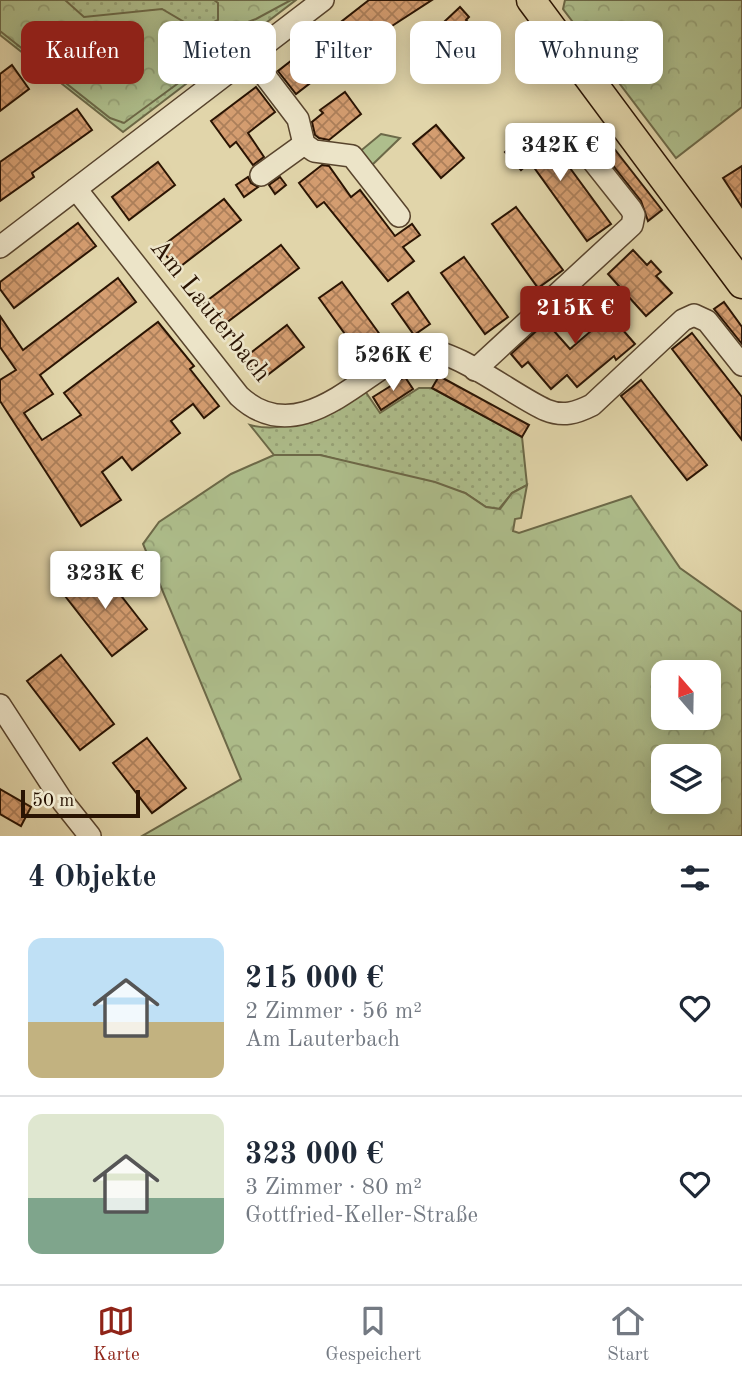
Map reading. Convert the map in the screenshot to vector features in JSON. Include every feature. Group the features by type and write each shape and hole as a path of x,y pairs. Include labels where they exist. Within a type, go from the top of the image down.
{"main road":[{"path":"538,2 742,284"}],"street":[{"path":"276,36 323,0"},
{"path":"0,247 214,84"},
{"path":"271,84 298,119 304,144 314,150 352,156 399,216"},
{"path":"261,174 304,144"},
{"path":"475,370 632,225 634,215 631,209 585,151"},
{"name":"Am Lauterbach","path":"76,190 239,396 254,408 273,415 285,416 316,409 399,357 421,350 439,353 475,370 555,414 574,413 592,405 683,320 694,315 708,321 742,365"},
{"path":"0,705 73,817 90,836"}],"green space":[{"path":"0,0 296,0 268,21 158,21 158,84 186,84 123,132 62,84 144,84 144,21 21,21 21,52 0,35"},
{"path":"0,0 65,0 84,17 162,9 183,21 158,21 158,84 177,84 124,123 110,118 67,84 144,84 144,21 21,21 21,48 0,31"},
{"path":"214,0 291,0 256,19 216,21 218,3"},
{"path":"565,0 742,0 742,107 676,158 620,84 663,84 663,21 572,21 563,9"},
{"path":"381,134 400,138 370,167 358,153"},
{"path":"363,388 380,413 419,388 432,388 522,437 527,485 512,493 499,509 486,507 465,493 320,455 274,455 250,425 281,427 295,423 323,411"},
{"path":"274,455 320,455 435,482 465,493 486,507 500,509 512,493 527,485 521,518 515,519 513,531 519,533 631,496 680,568 742,612 742,836 142,836 241,779 143,544 159,522 231,474"}],"building":[{"path":"369,0 432,0 396,23 396,21 342,21"},
{"path":"460,7 469,17 467,21 445,21"},
{"path":"290,62 290,84 309,84 296,94 278,71"},
{"path":"12,65 21,78 21,84 25,84 29,89 0,111 0,74"},
{"path":"256,87 275,112 248,133 264,157 253,165 236,142 230,147 211,121"},
{"path":"345,92 361,114 329,140 319,138 315,135 312,122 323,113 320,110"},
{"path":"77,109 92,130 32,173 34,177 0,201 0,162"},
{"path":"436,125 464,158 441,178 413,144"},
{"path":"533,127 567,164 611,224 587,241 530,162 521,170 505,152"},
{"path":"609,142 662,210 648,221 641,201 600,149"},
{"path":"158,162 175,185 129,220 112,197"},
{"path":"322,165 329,166 351,197 360,190 395,236 412,224 420,235 403,247 414,261 388,281 324,202 317,207 299,183"},
{"path":"742,166 742,207 723,178"},
{"path":"248,177 251,183 258,187 244,197 236,185"},
{"path":"280,177 286,185 275,194 269,185"},
{"path":"224,199 241,220 177,269 160,248"},
{"path":"516,207 563,270 538,288 492,224"},
{"path":"78,223 96,246 14,308 0,289 0,282"},
{"path":"281,245 299,268 218,329 200,306"},
{"path":"633,250 647,265 651,261 661,272 656,276 672,293 646,316 608,274"},
{"path":"464,257 508,317 485,334 441,273"},
{"path":"118,278 136,302 40,375 53,394 24,413 42,440 81,415 64,393 158,322 194,366 190,369 219,406 204,418 193,404 171,421 180,433 132,470 122,457 102,472 121,500 81,526 0,401 0,380 16,370 0,347 0,316 23,350"},
{"path":"342,282 386,343 363,359 319,298"},
{"path":"589,291 635,344 616,360 614,356 577,387 567,375 551,389 528,362 522,367 511,354 546,322 570,349 591,331 571,307"},
{"path":"408,292 430,324 414,335 392,304"},
{"path":"724,302 742,327 742,344 714,309"},
{"path":"287,325 304,347 261,380 244,358"},
{"path":"692,333 742,397 742,440 672,349"},
{"path":"439,376 529,425 522,437 432,388"},
{"path":"405,377 413,389 381,410 373,397"},
{"path":"641,380 707,465 687,480 621,396"},
{"path":"98,566 147,629 112,656 65,596 65,592"},
{"path":"61,655 114,724 80,750 27,681"},
{"path":"147,738 186,788 152,813 113,763"},
{"path":"0,789 31,807 21,826 0,814"}]}
